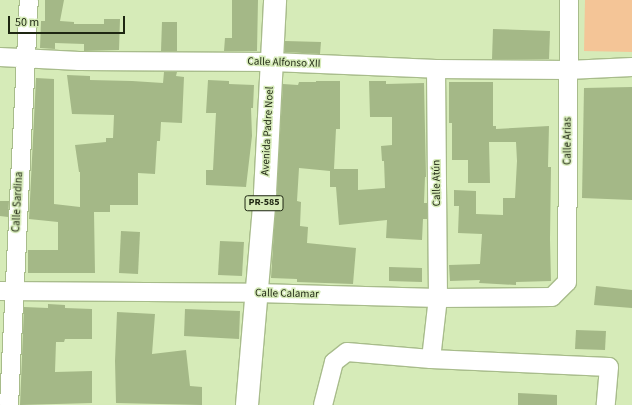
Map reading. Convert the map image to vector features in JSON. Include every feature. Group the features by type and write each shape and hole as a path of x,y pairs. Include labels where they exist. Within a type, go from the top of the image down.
{"main road":[{"name":"Avenida Padre Noel","path":"247,405 265,193 275,0"}],"street":[{"name":"Calle Sardina","path":"9,405 7,291 26,58 28,0"},
{"name":"Calle Arias","path":"567,282 569,0"},
{"name":"Calle Alfonso XII","path":"0,57 79,61 272,62 436,69 568,70 632,67"},
{"name":"Calle Atún","path":"431,359 438,298 436,69"},
{"name":"Calle Calamar","path":"7,291 256,293 438,298 552,297 567,282"},
{"path":"323,405 334,362 347,352 431,359 609,367 606,405"}],"shaded area":[{"path":"585,0 632,0 632,52 584,51"}],"building":[{"path":"45,0 64,0 60,21 74,22 74,24 104,24 104,19 120,19 119,50 84,51 84,44 55,43 55,49 40,48 41,21 45,21"},
{"path":"232,0 258,0 257,51 224,51 225,38 232,38"},
{"path":"162,22 177,22 177,51 161,51"},
{"path":"493,29 550,31 549,59 492,59"},
{"path":"285,41 321,42 320,54 285,52"},
{"path":"164,72 177,72 176,76 184,77 182,123 161,122 160,141 157,141 155,174 138,173 138,205 110,205 110,212 94,212 95,273 28,273 28,250 58,250 58,222 29,219 36,78 54,79 54,204 80,207 80,172 75,145 106,142 106,138 113,138 114,115 72,114 67,75 90,76 90,80 163,83"},
{"path":"208,80 229,81 229,84 254,85 253,108 251,108 252,136 246,187 206,185 206,170 213,170 216,113 206,113"},
{"path":"340,81 340,129 336,129 334,169 358,169 358,190 385,188 384,161 382,161 381,146 392,145 392,117 370,117 369,81 386,81 386,84 424,83 426,177 424,203 427,203 427,219 423,219 422,240 386,238 387,220 339,225 336,187 330,187 330,171 299,168 297,201 301,202 300,226 308,227 307,243 356,248 353,284 297,282 297,279 271,278 283,84 298,85 299,82"},
{"path":"449,82 493,82 493,126 496,126 496,129 549,126 548,167 551,167 551,281 516,282 516,285 479,283 480,280 450,281 449,265 480,264 482,234 458,233 459,206 454,206 454,190 476,191 476,214 503,215 503,198 515,198 517,161 516,142 489,142 490,183 468,183 468,160 452,160 452,123 449,123"},
{"path":"632,87 632,200 582,198 584,88"},
{"path":"0,201 9,201 8,217 0,216"},
{"path":"121,231 140,232 138,274 119,273"},
{"path":"220,241 244,242 242,276 218,275"},
{"path":"389,267 422,268 422,282 389,281"},
{"path":"596,286 632,290 632,308 594,305"},
{"path":"48,304 65,305 65,308 92,309 92,339 65,339 64,342 56,342 55,372 92,371 92,403 20,405 24,307 48,308"},
{"path":"185,309 240,311 239,339 184,336"},
{"path":"117,312 155,314 152,354 186,350 190,386 202,387 202,405 116,403 115,361"},
{"path":"576,330 606,331 605,350 575,349"},
{"path":"518,393 557,395 557,405 518,405"}]}
